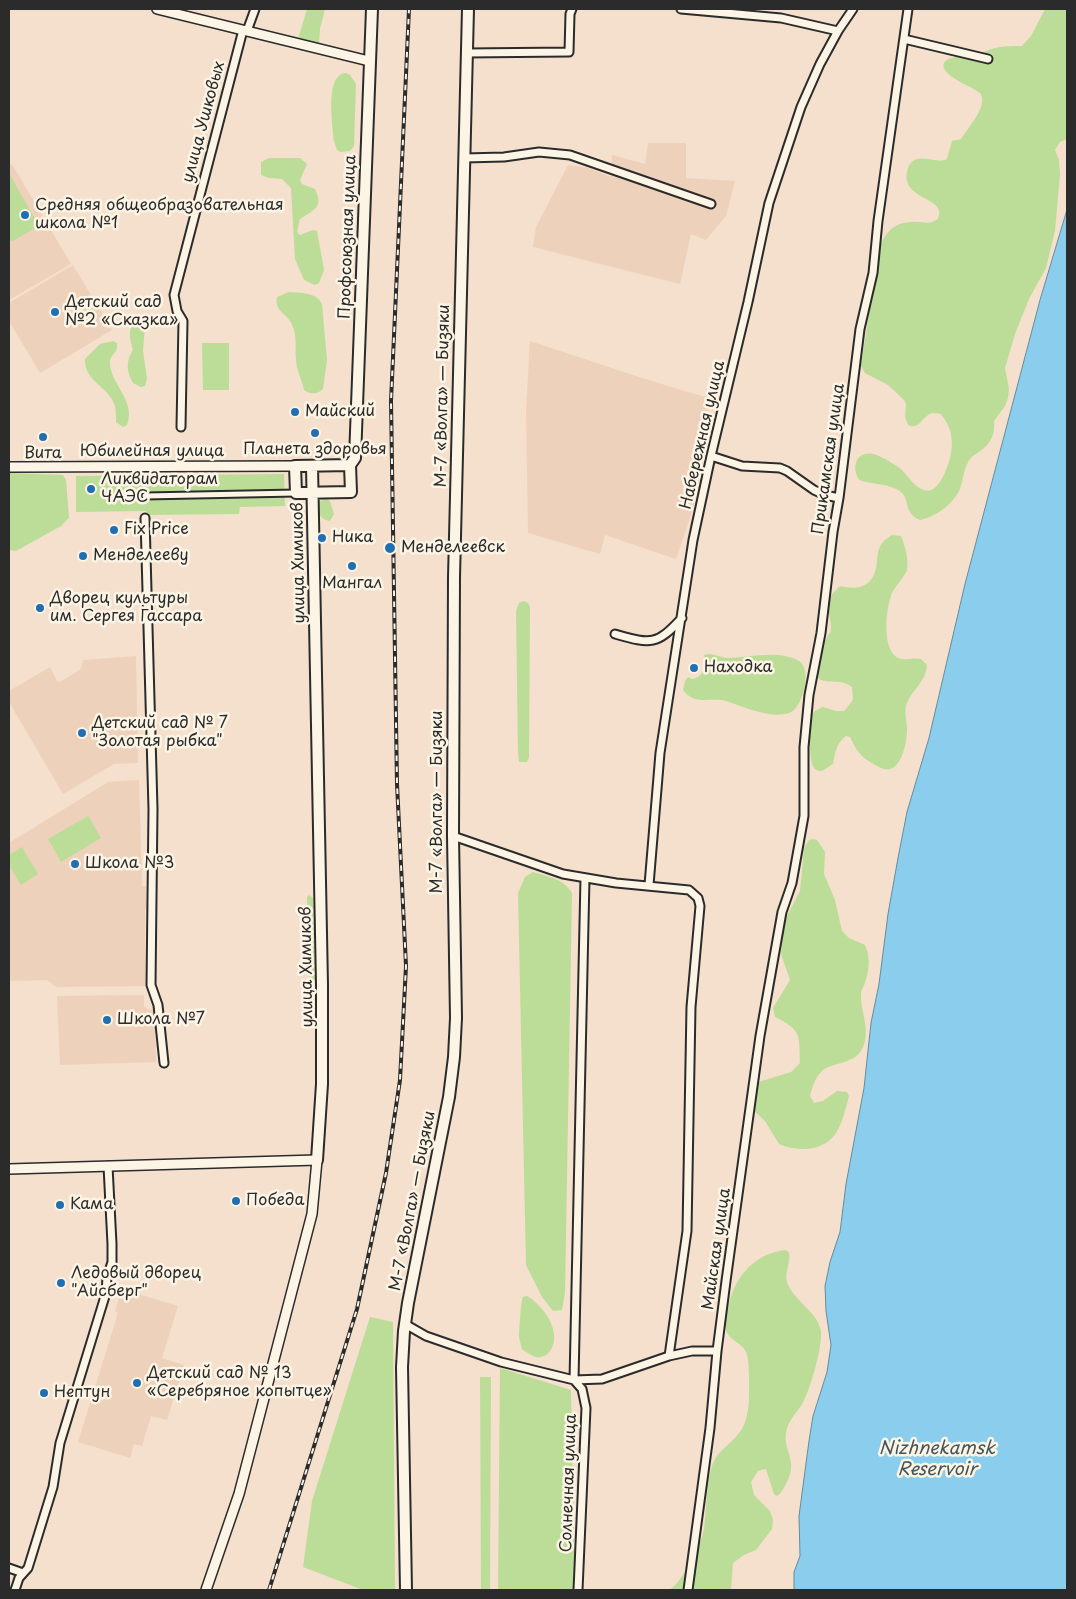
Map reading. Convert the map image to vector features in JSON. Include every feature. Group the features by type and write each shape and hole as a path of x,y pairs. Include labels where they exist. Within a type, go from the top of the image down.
{"main road":[{"name":"Профсоюзная улица","path":"313,492 351,492 350,465 355,458 372,9"},
{"name":"М-7 «Волга» — Бизяки","path":"406,1590 402,1367 405,1324 448,1098 454,1057 456,1018 453,836 454,576 468,9"},
{"path":"313,492 296,493 295,466 350,465"},
{"name":"улица Химиков","path":"312,466 322,984 322,1084 317,1160"}],"street":[{"path":"158,9 369,61"},
{"name":"улица Ушковых","path":"182,427 183,321 177,311 174,295 245,31 255,9"},
{"path":"466,53 569,52 570,14 572,9"},
{"path":"681,9 781,18 838,31"},
{"name":"Набережная улица","path":"649,885 660,753 693,540 711,456 776,178 801,107 820,64 838,31 853,9"},
{"name":"Прикамская улица","path":"782,912 792,883 804,816 804,747 809,695 821,633 860,329 874,273 879,212 908,9"},
{"path":"904,39 988,59"},
{"path":"464,158 504,157 539,152 570,155 711,204"},
{"path":"711,456 742,466 787,470 814,490 839,498"},
{"name":"Юбилейная улица","path":"9,467 295,466"},
{"path":"145,496 296,493"},
{"path":"145,518 153,810 151,985 158,1006 164,1063"},
{"path":"615,634 640,641 652,641 664,636 682,618"},
{"path":"453,836 562,874 616,883 689,890 698,898 700,906 691,1007 687,1231 669,1356"},
{"path":"574,1380 585,878"},
{"name":"Майская улица","path":"688,1590 710,1428 717,1352 760,1036 782,912"},
{"path":"9,1169 317,1160 312,1214 239,1494 206,1590"},
{"path":"14,1590 22,1573 28,1568 53,1487 60,1443 106,1293 107,1277 112,1262 108,1166"},
{"path":"405,1324 426,1336 501,1362 574,1380 602,1379 669,1356 692,1351 717,1352"},
{"name":"Солнечная улица","path":"574,1380 582,1389 586,1408 578,1590"},
{"path":"9,1568 22,1573"}],"shaded area":[{"path":"648,143 686,143 686,178 735,181 726,216 706,240 691,234 680,284 533,247 536,227 568,165 589,168 611,177 612,155 645,164"},
{"name":"Средняя общеобразовательная школа №1","path":"12,164 71,264 9,300 9,165"},
{"name":"Детский сад №2 «Сказка»","path":"73,265 112,330 40,373 9,321 9,303"},
{"path":"530,341 701,396 710,396 704,428 710,429 691,515 676,559 605,535 600,554 528,533 526,410"},
{"name":"Детский сад № 7 \"Золотая рыбка\"","path":"136,656 138,763 114,764 63,794 9,702 9,691 50,667 57,681 60,682 81,669 83,660"},
{"name":"Школа №3","path":"139,780 142,886 146,886 147,908 145,909 145,986 56,987 47,980 9,981 9,843 108,782"},
{"name":"Школа №7","path":"144,995 144,1006 148,1010 155,1009 156,1062 60,1065 57,996"},
{"name":"Детский сад № 13 «Серебряное копытце»","path":"122,1289 178,1306 162,1358 184,1365 167,1420 151,1416 142,1446 134,1444 130,1458 78,1442 118,1313 115,1311"}],"green space":[{"path":"307,9 325,9 320,29 319,44 301,41 299,36"},
{"path":"1045,9 1067,9 1067,139 1060,142 1055,150 1059,160 1060,174 1055,231 1046,268 1029,299 1015,334 1005,368 1009,389 1008,398 1005,406 994,421 991,440 968,462 959,491 948,506 920,520 911,514 901,492 891,487 859,480 855,467 856,462 863,455 868,453 874,454 901,469 918,487 927,491 935,488 944,476 952,446 950,430 941,414 929,414 915,426 908,425 905,417 906,404 904,400 888,385 865,373 861,366 878,254 885,236 898,225 916,222 928,223 938,219 939,212 937,206 917,194 911,188 907,181 907,172 914,160 942,161 947,159 952,141 961,139 980,110 982,98 980,93 948,74 943,65 945,61 1005,46 1022,46 1031,36"},
{"path":"346,73 350,75 356,84 354,146 350,151 340,152 337,150 334,141 331,102 335,82 339,76"},
{"path":"269,158 300,158 307,164 300,180 302,184 315,189 318,195 318,204 300,219 297,232 300,235 313,230 317,231 324,270 319,283 315,285 304,280 295,259 291,188 282,179 261,175 261,162"},
{"path":"10,175 39,226 11,242 9,238"},
{"path":"289,292 312,295 322,304 327,360 323,389 316,393 309,393 304,390 296,363 293,327 278,306 277,297"},
{"path":"138,321 142,321 145,325 143,351 147,378 145,386 141,387 133,383 129,375 128,366 133,350 130,330"},
{"path":"113,341 117,343 117,348 110,359 111,368 126,400 129,414 127,425 123,427 116,422 115,406 112,399 88,373 85,359 100,344"},
{"path":"202,343 229,343 229,390 203,390"},
{"path":"9,473 63,475 66,480 69,518 61,526 16,551 9,550"},
{"path":"284,474 285,506 240,507 239,514 147,515 146,511 76,512 76,476"},
{"path":"326,499 330,501 334,514 330,521 320,516 318,511 317,505 320,501"},
{"path":"892,535 901,536 906,553 907,570 890,599 886,627 889,646 898,658 921,659 927,665 924,677 906,706 907,729 904,751 897,764 892,768 886,769 864,758 858,752 850,737 846,736 838,745 833,764 822,771 818,771 812,764 810,750 811,717 816,710 823,707 844,711 853,700 852,687 840,682 828,682 819,679 817,673 819,654 831,631 828,603 840,586 852,588 867,584 871,580 876,568 879,548"},
{"path":"524,601 530,607 529,757 527,762 519,762 516,611 519,603"},
{"path":"708,654 726,658 782,655 799,661 803,665 805,680 802,697 798,705 789,713 773,714 757,712 726,701 693,698 683,690 685,681 688,677 696,678 702,673 704,655"},
{"path":"88,816 101,838 61,862 48,839"},
{"path":"809,840 817,840 825,852 824,874 835,900 842,931 849,938 865,945 869,964 865,983 861,991 866,1027 863,1047 859,1053 849,1060 831,1066 821,1072 815,1080 810,1096 814,1103 823,1101 837,1091 847,1092 849,1096 841,1124 837,1132 825,1144 803,1149 779,1144 765,1121 752,1109 752,1084 791,1072 800,1063 797,1034 790,1026 775,1017 773,1008 790,980 781,954 784,922 800,891 804,848"},
{"path":"22,847 38,874 21,885 9,865 9,855"},
{"path":"533,872 560,881 572,893 565,1293 562,1310 553,1311 542,1297 526,1265 518,893 525,877"},
{"path":"309,895 313,898 315,980 312,982 309,980 307,897"},
{"path":"785,1250 789,1252 787,1282 790,1289 816,1318 821,1332 821,1339 815,1370 808,1390 801,1406 790,1421 786,1432 791,1468 786,1484 779,1495 774,1494 766,1469 758,1471 751,1482 754,1495 770,1511 773,1520 772,1529 756,1550 744,1555 733,1563 731,1590 669,1590 685,1571 702,1536 709,1476 714,1461 741,1430 747,1414 749,1368 746,1352 742,1346 730,1337 725,1327 731,1297 740,1278 754,1262 774,1252"},
{"path":"527,1296 540,1306 553,1328 553,1344 549,1353 542,1357 531,1355 522,1349 519,1337 523,1297"},
{"path":"370,1317 393,1322 395,1590 363,1590 303,1567 312,1501"},
{"path":"500,1368 571,1390 575,1590 498,1590"},
{"path":"480,1377 491,1377 490,1590 481,1590"}],"water":[{"name":"Nizhnekamsk Reservoir","path":"1067,210 1067,1590 794,1590 794,1572 800,1556 799,1516 809,1441 813,1416 827,1372 831,1345 826,1311 825,1286 830,1262 840,1232 846,1184 864,1088 871,1023 879,984 888,914 907,812 929,738 965,584 1040,300"}],"railway":[{"path":"269,1590 357,1309 386,1173 400,1080 406,966 397,784 391,401 409,9"}],"place":[{"name":"Средняя общеобразовательная школа №1","path":"25,215"},
{"name":"Детский сад №2 «Сказка»","path":"55,312"},
{"name":"Майский","path":"295,412"},
{"name":"Планета здоровья","path":"315,433"},
{"name":"Вита","path":"43,437"},
{"name":"Ликвидаторам ЧАЭС","path":"91,489"},
{"name":"Fix Price","path":"114,530"},
{"name":"Ника","path":"322,538"},
{"name":"Менделеевск","path":"390,548"},
{"name":"Менделееву","path":"83,556"},
{"name":"Мангал","path":"352,566"},
{"name":"Дворец культуры им. Сергея Гассара","path":"40,608"},
{"name":"Находка","path":"694,668"},
{"name":"Детский сад № 7 \"Золотая рыбка\"","path":"82,733"},
{"name":"Школа №3","path":"75,864"},
{"name":"Школа №7","path":"107,1020"},
{"name":"Победа","path":"236,1201"},
{"name":"Кама","path":"60,1205"},
{"name":"Ледовый дворец \"Айсберг\"","path":"61,1283"},
{"name":"Детский сад № 13 «Серебряное копытце»","path":"137,1383"},
{"name":"Нептун","path":"44,1393"}]}
